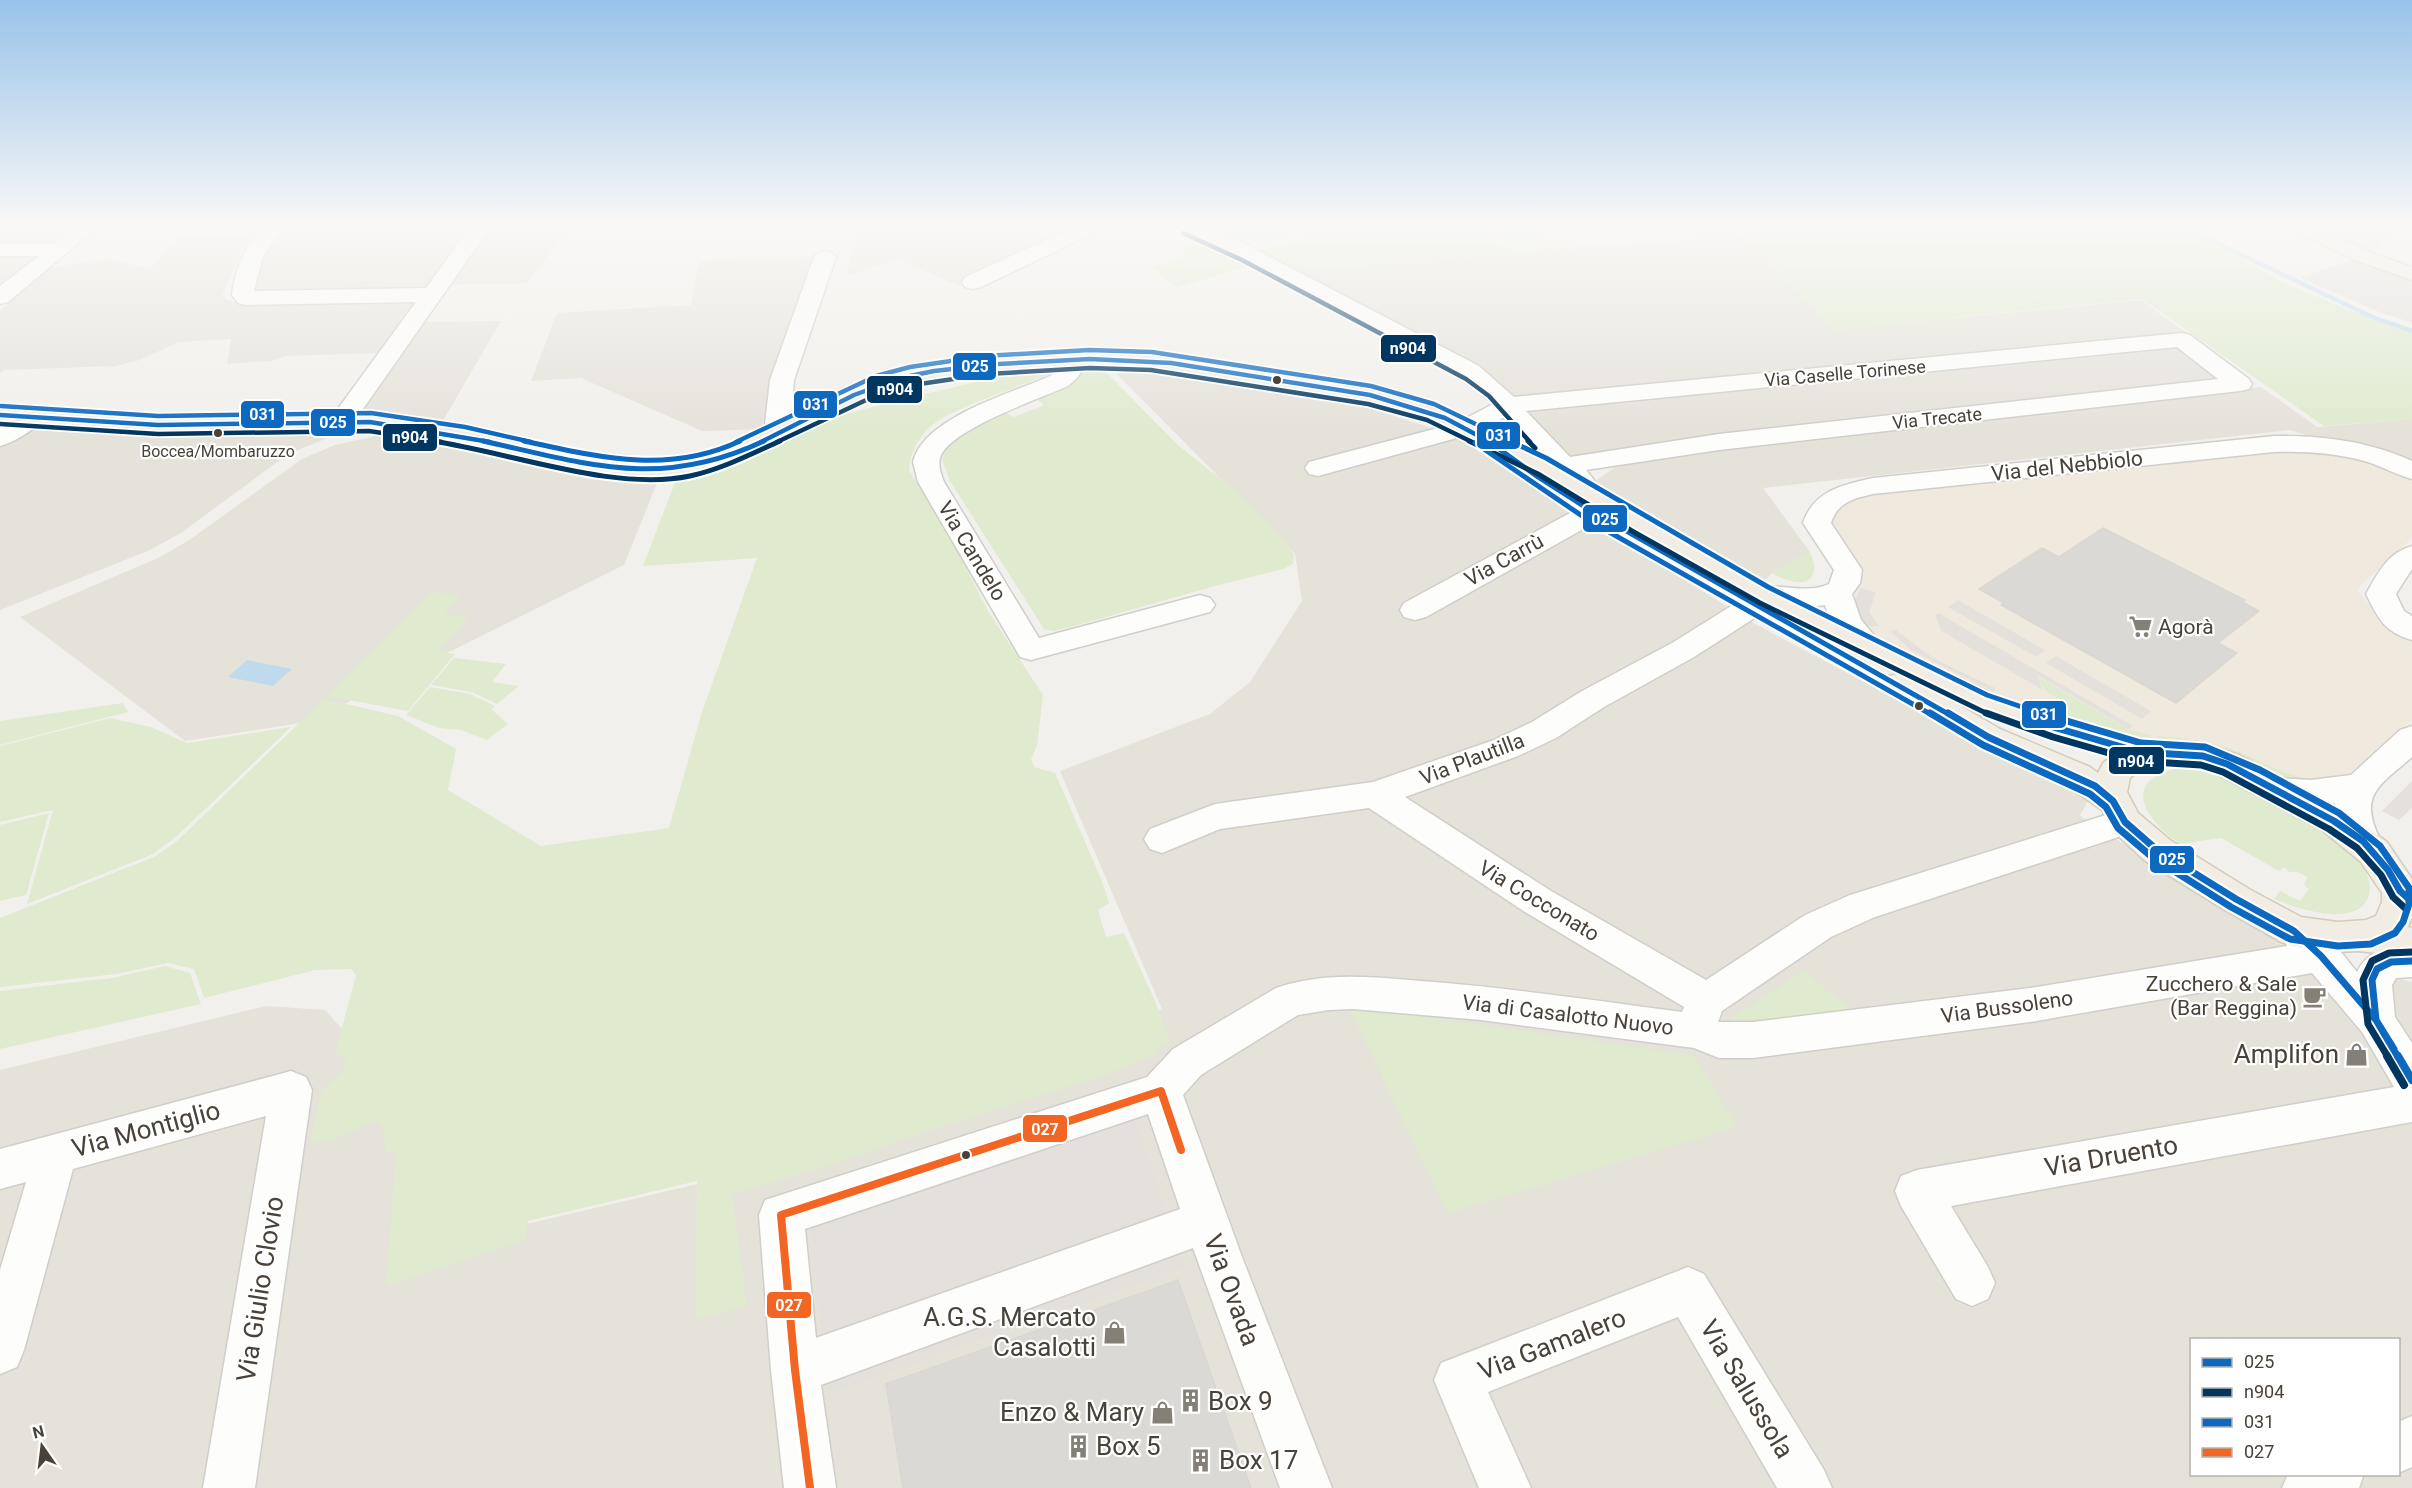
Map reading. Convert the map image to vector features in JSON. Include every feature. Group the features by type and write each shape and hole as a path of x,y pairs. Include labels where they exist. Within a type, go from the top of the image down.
{"main road":[{"path":"0,415 158,424 342,421 388,424 463,436 600,467 633,470 672,469 702,464 741,450 854,395 900,378 986,365 1078,359 1130,360 1189,365 1361,393 1430,412 1473,431 1542,466 1759,600 1988,737 2078,777 2119,811 2157,850 2308,944 2338,937 2369,935 2390,926 2400,903 2406,896 2388,870 2363,842 2334,821 2227,764 2203,756 2139,752 2007,712 1943,685 1869,647 1759,600 1593,512 1473,431"},
{"path":"2119,811 2110,792 2115,772 2139,752"},
{"path":"2354,936 2396,939 2412,944"}],"street":[{"path":"243,294 246,298 430,295"},
{"path":"777,433 782,380 812,294"},
{"path":"1326,294 1471,371 1495,389 1563,466 1636,523"},
{"path":"342,421 430,295"},
{"name":"Via Caselle Torinese","path":"1509,405 2182,340"},
{"name":"Via Trecate","path":"1563,466 1719,442 2240,384 2182,340"},
{"name":"Via Candelo","path":"1078,359 1069,373 1059,381 970,420 943,437 928,456 927,469 932,482 1031,650 1200,605"},
{"path":"1318,468 1473,431 1509,405"},
{"path":"0,438 31,418"},
{"name":"Via del Nebbiolo","path":"1837,593 1846,584 1848,570 1818,523 1819,514 1838,495 1854,490 1902,482 2274,444 2309,443 2346,448 2412,471"},
{"name":"Via Carrù","path":"1415,610 1593,512"},
{"path":"2412,555 2397,566 2381,594 2392,617 2412,630"},
{"path":"1759,600 1808,598 1837,593 1841,614 1853,632 1869,647"},
{"name":"Via Plautilla","path":"1162,839 1215,817 1375,794 1524,740 1683,650 1759,600"},
{"path":"2363,842 2352,804 2360,786 2412,738"},
{"path":"2280,791 2302,795 2319,794 2360,786"},
{"name":"Via Cocconato","path":"1375,794 1487,871 1666,979 1700,1016"},
{"path":"1700,1016 1794,940 1818,926 1863,906 2119,811"},
{"path":"2308,944 2376,1020 2412,1080"},
{"name":"Via Bussoleno","path":"1700,1016 1719,1040 1776,1037 2030,1005 2308,944"},
{"path":"2376,1020 2372,980 2377,969 2391,962 2412,961"},
{"name":"Via di Casalotto Nuovo","path":"1161,1091 1187,1062 1290,1000 1329,993 1353,992 1480,1003 1700,1016"},
{"name":"Via Montiglio","path":"0,1169 291,1090"},
{"name":"Via Giulio Clovio","path":"229,1488 291,1090"},
{"path":"810,1488 795,1370 781,1215 1161,1091"},
{"name":"Via Ovada","path":"1161,1091 1306,1488"},
{"name":"Via Druento","path":"1972,1283 1917,1191 2412,1103"},
{"path":"0,1350 56,1153"},
{"path":"795,1370 1207,1221"},
{"name":"Via Gamalero","path":"1505,1488 1458,1380 1688,1290"},
{"name":"Via Salussola","path":"1688,1290 1806,1488"},
{"path":"2308,1488 2334,1476"}],"shaded area":[{"path":"19,294 222,294 226,300 240,303 420,299 383,353 286,356 270,361 227,364 231,339 178,342 140,360 115,366 5,370 0,373 0,310"},
{"path":"693,294 802,294 761,429 702,431 581,378 531,381 557,313 691,305"},
{"path":"1337,294 1801,294 1836,329 2141,300 2188,334 1518,399 1474,362"},
{"path":"2338,294 2412,294 2412,323"},
{"path":"501,321 441,424 357,413 420,322"},
{"path":"2180,344 2229,381 1568,462 1521,409"},
{"path":"1108,365 1247,381 1342,399 1459,437 1753,623 2088,800 2080,816 2265,934 2329,962 2412,982 2412,1488 0,1488 0,1070 266,1006 325,1010 406,1099 440,1244 745,1173 1162,1009 1060,771 1210,714 1250,682 1302,601 1295,554"},
{"path":"2261,387 2317,427 2412,419 2412,469 2290,430 1763,488 1810,552 1772,573 1765,580 1592,483 1617,466 1683,457 1687,450"},
{"path":"0,424 108,434 355,427 288,454 181,533 150,550 0,610"},
{"path":"389,433 627,482 657,483 624,565 308,722 185,741 20,617 158,558 188,541 302,459 335,445"},
{"path":"2302,448 2370,460 2412,480 2412,538 2357,589 2366,602 2412,640 2412,720 2362,768 2345,780 2310,783 2161,744 2126,738 1984,696 1872,642 1851,621 1831,523 1837,507 1861,497"},
{"path":"1861,588 1876,593 1869,612 1879,626 1863,627 1853,603"},
{"path":"1958,600 2045,650 2036,657 1948,607"},
{"path":"1938,613 2133,726 2129,729 2037,675 2043,690 1941,631 1935,615"},
{"path":"1896,630 1933,658 1995,688 1994,692 1912,651 1890,631"},
{"path":"2056,656 2151,711 2142,719 2046,663"},
{"path":"2412,781 2412,808 2399,820 2382,811"},
{"path":"1132,1112 1185,1267 829,1394 808,1211"}],"green space":[{"path":"1801,294 2312,294 2412,333 2412,419 2324,426 2142,299 1836,329"},
{"path":"1099,365 1179,446 1242,496 1272,526 1294,555 1293,564 1283,569 1071,627 1054,631 1044,629 950,481 942,459 952,441 967,429 1004,412 1014,417 1044,405 1037,399 1067,385 1074,374 1075,367"},
{"path":"1062,368 960,409 931,426 915,446 909,470 955,546 988,611 1043,695 1037,745 1031,759 1034,767 1055,773 1102,881 1109,903 1098,910 1106,937 1124,933 1171,1042 1157,1048 1159,1053 1103,1076 934,1129 834,1164 732,1194 747,1306 696,1320 697,1181 528,1221 525,1240 386,1286 396,1154 386,1151 382,1126 375,1121 331,1141 310,1143 321,1092 341,1072 347,1059 335,1054 356,975 351,969 315,970 204,998 194,969 168,963 116,974 0,987 0,918 154,857 176,842 324,699 398,716 456,749 448,790 541,846 669,828 701,715 757,558 643,566 676,480 737,466 833,418 864,409 1028,369"},
{"path":"1810,552 1814,572 1806,581 1790,581 1772,573"},
{"path":"432,592 461,595 444,614 469,617 439,652 455,654 408,711 326,696"},
{"path":"454,658 506,664 492,682 519,686 497,704 472,692 431,685"},
{"path":"2038,677 2130,730 2150,735 2152,740 2131,739 2049,714 2053,708 2060,708 2055,696 2043,687"},
{"path":"430,687 470,694 495,706 492,710 508,724 487,740 461,730 439,728 406,715"},
{"path":"123,703 128,712 0,745 0,721"},
{"path":"110,718 151,727 187,743 291,727 177,836 153,854 27,904 53,810 0,822 0,746"},
{"path":"2157,736 2189,739 2219,746 2239,752 2289,774 2322,780 2285,779 2207,746 2175,739 2158,740"},
{"path":"2176,769 2209,773 2236,782 2320,829 2354,856 2364,869 2370,892 2363,906 2353,912 2340,914 2296,907 2274,899 2280,891 2300,901 2309,889 2304,885 2307,877 2303,874 2289,872 2285,867 2279,871 2221,838 2180,844 2157,825 2144,803 2144,792 2148,783 2158,775"},
{"path":"49,813 26,895 0,901 0,825"},
{"path":"165,966 190,973 201,1004 0,1049 0,991 112,978"},
{"path":"1804,970 1858,1017 1743,1032 1730,1019"},
{"path":"1348,1006 1694,1055 1737,1127 1448,1213"}],"water":[{"path":"247,660 292,669 273,686 228,677"}],"building":[{"name":"Agorà","path":"2103,528 2245,600 2242,602 2259,611 2218,643 2237,653 2176,703 2001,605 2004,603 1979,589 2042,548 2059,557"},
{"name":"A.G.S. Mercato Casalotti","path":"1178,1280 1251,1488 903,1488 886,1384"}],"waterway":[{"path":"2325,294 2372,317 2412,331"}],"transit line":[{"name":"n904","path":"1307,294 1466,379 1489,396 1535,448"},
{"name":"031","path":"1,406 158,416 371,413 465,427 601,458 652,461 685,458 728,446 876,376 910,367 985,356 1089,350 1152,352 1371,386 1434,404 1546,458 1768,587 1987,695 2141,743 2205,747 2260,770 2339,813 2380,846 2409,888 2409,904 2403,922 2395,933 2371,944 2338,946 2290,939 2231,907 2152,857 2118,828 2106,807 2090,794 1983,745 1871,678 1749,613 1588,520 1475,443"},
{"name":"025","path":"0,415 158,425 370,422 463,436 600,467 643,470 687,467 721,458 761,442 854,395 900,378 934,371 998,364 1090,359 1171,363 1370,395 1445,418 1480,435 1538,477 1593,512 1795,628 1875,670 1988,737 2095,786 2113,801 2125,822 2157,850 2236,899 2294,931 2321,956 2376,1020 2412,1080"},
{"name":"n904","path":"0,424 158,434 369,431 461,445 599,476 653,479 689,476 734,462 881,393 913,385 987,374 1090,368 1151,370 1368,404 1427,420 1538,474 1632,531 1760,603 1980,711 2053,737 2137,761 2201,765 2223,772 2329,829 2357,848 2381,875 2393,897 2406,909"},
{"name":"025","path":"2036,722 2139,752 2203,756 2227,764 2334,821 2363,841 2388,870 2400,891 2412,902"},
{"name":"n904","path":"2404,1085 2368,1024 2363,980 2372,961 2389,953 2412,952"},
{"name":"025","path":"2394,1049 2376,1020 2372,980 2377,969 2391,962 2412,961"},
{"name":"027","path":"810,1488 795,1370 781,1215 1161,1091 1181,1150"}],"place":[{"name":"Boccea/Mombaruzzo","path":"218,433"},
{"name":"Agorà","path":"2140,627"},
{"name":"Zucchero & Sale (Bar Reggina)","path":"2315,996"},
{"name":"Amplifon","path":"2357,1054"},
{"name":"A.G.S. Mercato Casalotti","path":"1114,1332"},
{"name":"Box 9","path":"1190,1401"},
{"name":"Enzo & Mary","path":"1162,1412"},
{"name":"Box 5","path":"1078,1446"},
{"name":"Box 17","path":"1201,1460"}]}
